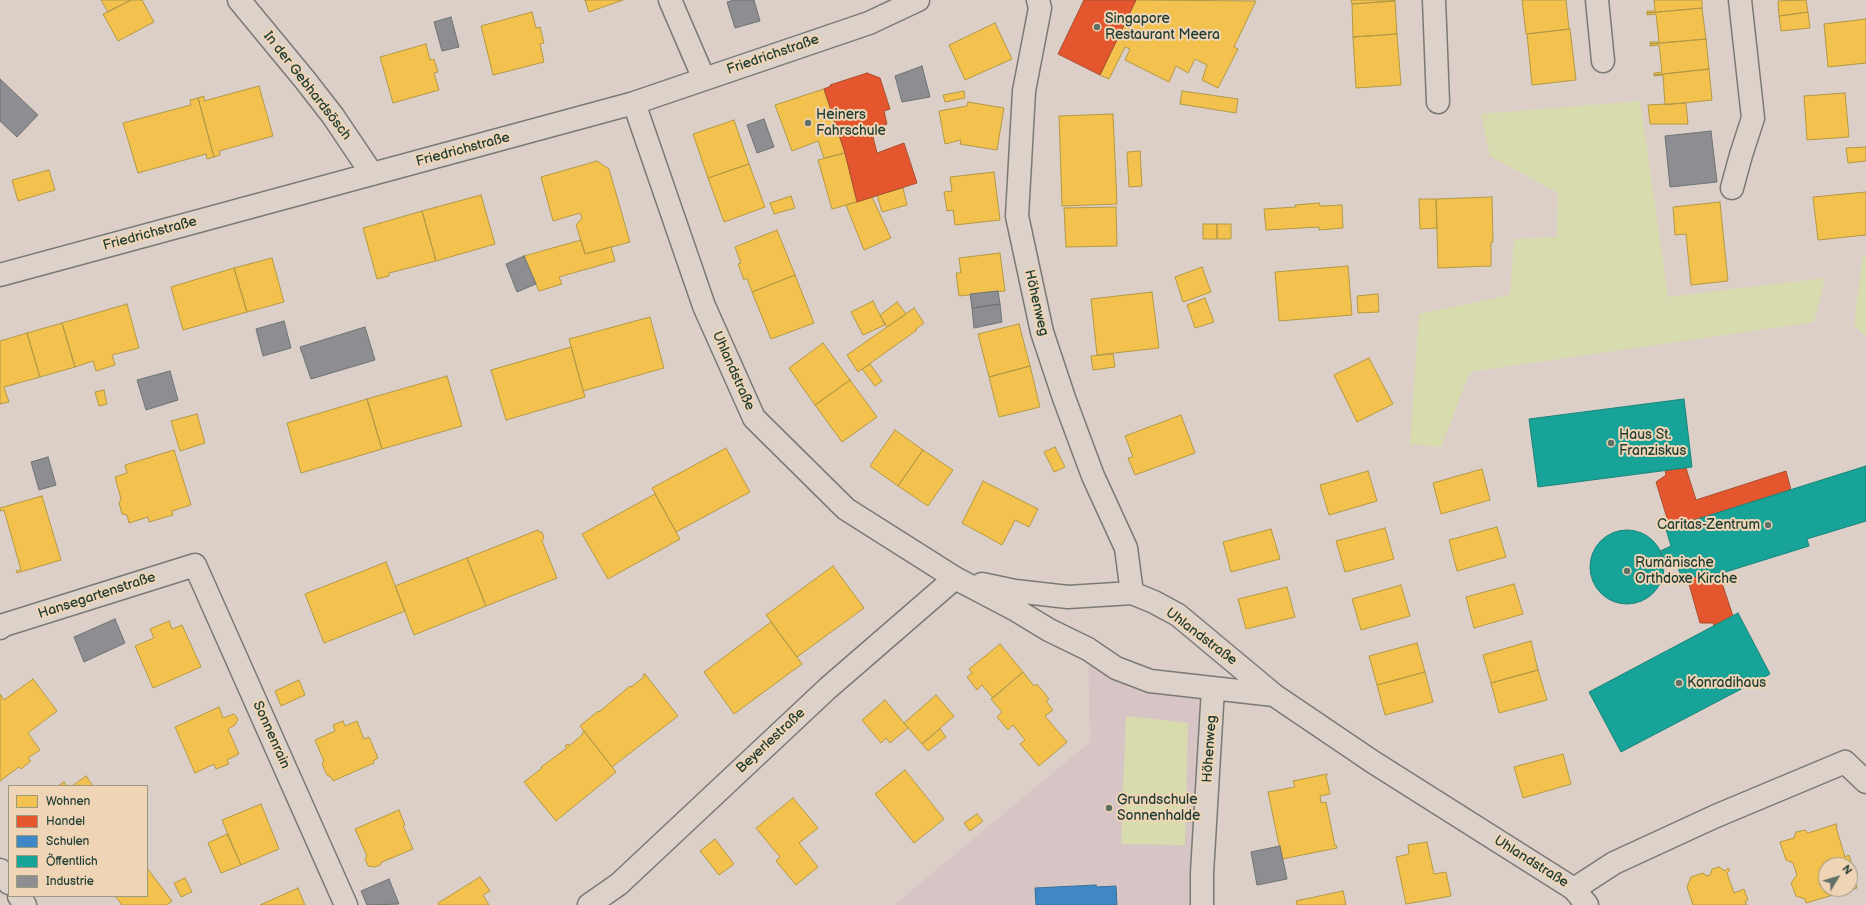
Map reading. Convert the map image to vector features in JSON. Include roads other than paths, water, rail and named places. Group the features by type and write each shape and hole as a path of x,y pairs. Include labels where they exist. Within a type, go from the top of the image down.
{"street":[{"name":"In der Gebhardsösch","path":"239,0 333,116 372,174"},
{"path":"670,0 704,79"},
{"name":"Friedrichstraße","path":"0,275 634,103 869,23 918,0"},
{"name":"Höhenweg","path":"1038,0 1040,8 1024,91 1016,216 1042,332 1093,476 1126,548 1132,593"},
{"path":"1434,0 1438,102"},
{"path":"1597,0 1603,61"},
{"path":"1732,188 1740,155 1753,118 1740,0"},
{"name":"Uhlandstraße","path":"634,103 704,306 754,418 846,509 955,578 1016,610 1049,630 1088,649 1116,668 1150,682 1274,695"},
{"name":"Hansegartenstraße","path":"0,628 4,625 195,565"},
{"name":"Sonnenrain","path":"195,565 346,905"},
{"name":"Uhlandstraße","path":"955,578 1015,591 1068,597 1132,593 1154,602 1178,615 1274,695 1380,767 1580,897 1614,863 1716,816 1845,762 1866,782"},
{"name":"Beyerlestraße","path":"589,905 619,884 828,688 955,578"},
{"name":"Höhenweg","path":"1202,905 1202,873 1214,689"},
{"path":"0,870 8,882"},
{"path":"19,897 25,905"}],"place":[{"name":"Singapore Restaurant Meera","path":"1097,27"},
{"name":"Heiners Fahrschule","path":"808,123"},
{"name":"Haus St. Franziskus","path":"1611,443"},
{"name":"Caritas-Zentrum","path":"1768,525"},
{"name":"Rumänische Orthdoxe Kirche","path":"1627,571"},
{"name":"Konradihaus","path":"1679,683"},
{"name":"Grundschule Sonnenhalde","path":"1109,808"}]}
